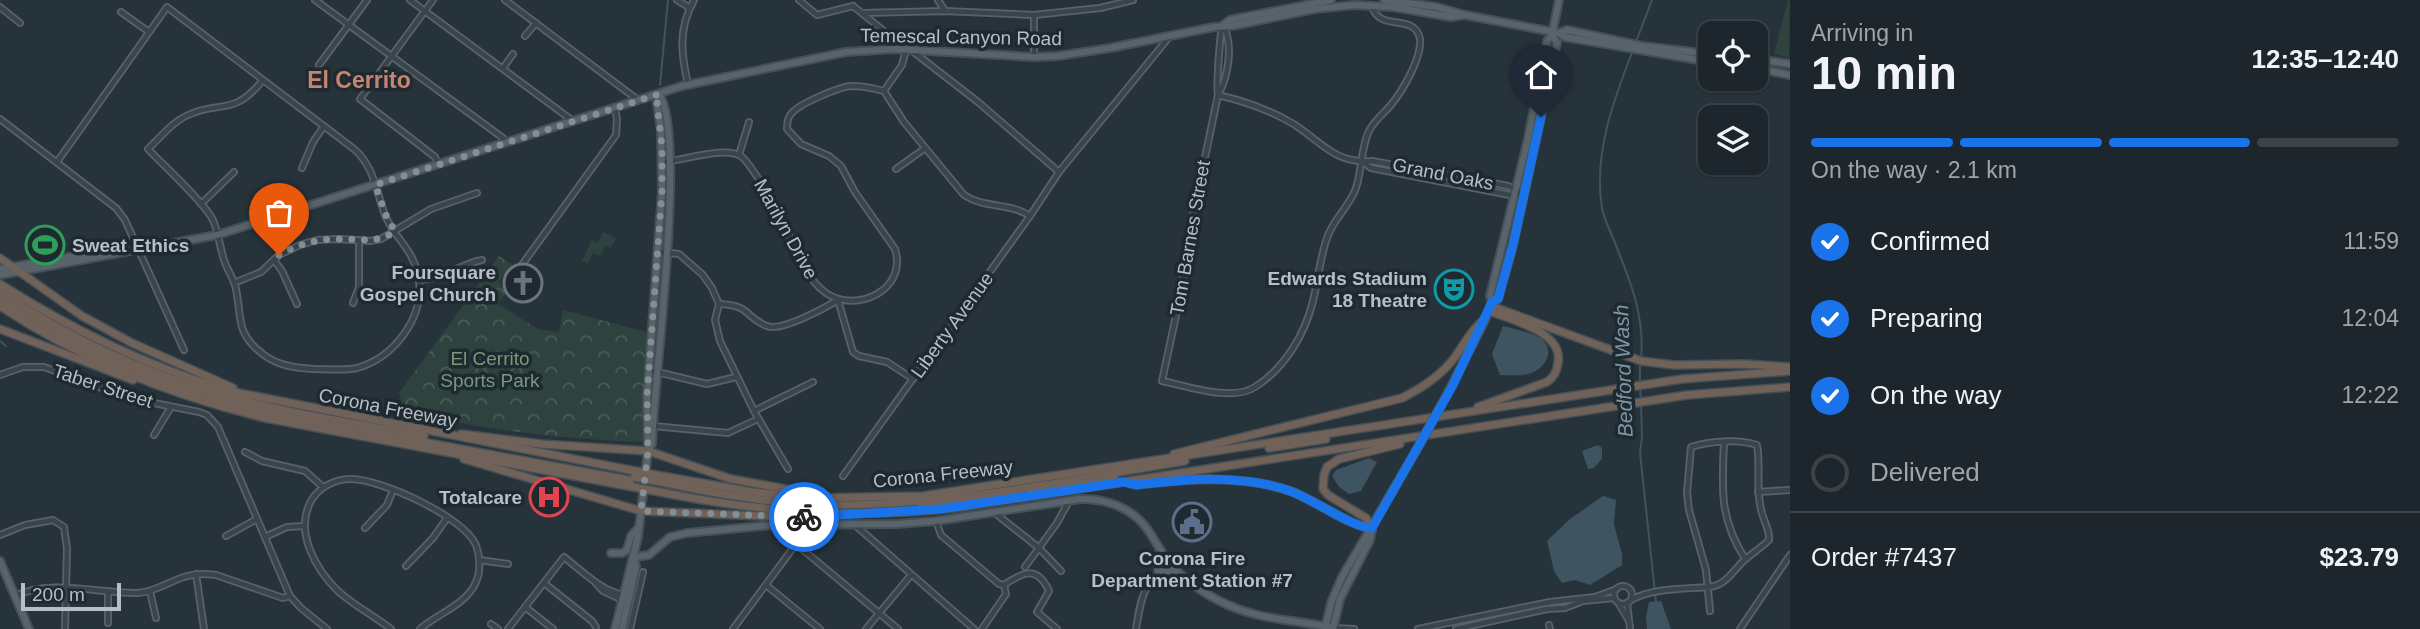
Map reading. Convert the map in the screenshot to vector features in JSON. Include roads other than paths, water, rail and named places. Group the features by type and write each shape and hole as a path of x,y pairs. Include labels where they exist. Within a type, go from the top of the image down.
{"highway":[{"path":"0,258 82,316 188,370 232,387 238,393"},
{"name":"Corona Freeway","path":"0,284 60,321 108,346 176,374 238,393 656,482 827,498 923,496 1717,375 1790,369"},
{"path":"0,292 64,331 114,355 216,394 634,478"},
{"path":"0,300 38,324 107,359 197,394 283,416 501,457 634,478"},
{"name":"Corona Freeway","path":"0,306 69,347 147,382 206,403 265,418 574,476 634,478 656,482 715,503 839,515 940,509 1650,401 1720,391 1790,387"},
{"path":"1489,309 1628,358 1674,365 1743,365 1790,369"},
{"path":"1446,416 1528,390 1547,382 1556,373 1559,353 1549,337 1489,309"},
{"path":"1129,465 1402,398 1439,375 1489,309"},
{"path":"0,329 130,380 147,382"},
{"path":"656,482 795,503 855,505 923,501 1576,400 1599,393"},
{"path":"403,427 541,444 648,451 731,480 827,498"},
{"path":"1372,528 1366,518 1328,495 1323,489 1327,467 1339,459 1463,429"},
{"path":"398,443 641,511 829,518 839,515"},
{"path":"501,457 574,476"},
{"path":"656,482 763,504 891,508 934,505 1201,466 1244,463"},
{"path":"1124,482 1136,485 1238,480 1267,485 1290,491 1322,505 1363,528 1372,528"}],"main road":[{"name":"Temescal Canyon Road","path":"1222,26 1230,20 1331,0"},
{"name":"Temescal Canyon Road","path":"1384,0 1437,7 1565,37 1698,53"},
{"path":"634,557 649,555 670,537 679,534 743,526 936,521 1069,500 1100,499 1126,510 1149,531 1159,552 1182,575 1208,595 1246,612 1330,628 1337,588 1443,402 1489,309 1498,299 1557,43 1554,33 1559,0"},
{"path":"1372,6 1377,2 1397,2"},
{"name":"Temescal Canyon Road","path":"88,257 217,235 688,85 846,52 894,49 1058,56 1327,7 1372,6 1451,17 1465,15"},
{"path":"1489,309 1547,41 1554,33"},
{"name":"Temescal Canyon Road","path":"1641,48 1698,60"},
{"path":"1768,61 1790,64"},
{"path":"1768,71 1790,75"},
{"path":"629,568 634,557 640,525 648,451 662,252 666,162 665,104 659,94"},
{"path":"52,266 64,261 66,257"},
{"path":"0,269 15,269 52,266 85,261 88,257 66,257 15,269 0,275"},
{"path":"648,451 652,444 653,371"},
{"path":"622,629 629,568 627,559 611,553 627,550 631,536 640,525"},
{"path":"1159,552 1158,572 1168,571 1182,575"},
{"path":"615,629 636,566 634,557"},
{"path":"0,561 29,629"}],"street":[{"path":"315,0 503,138 506,143"},
{"path":"319,65 367,0"},
{"path":"410,0 573,121"},
{"path":"433,0 360,99 435,157 438,165"},
{"path":"505,0 638,100"},
{"path":"677,0 690,8"},
{"path":"688,85 681,43 694,0"},
{"path":"799,0 817,15 853,6 857,0"},
{"path":"938,0 945,11"},
{"path":"1096,0 1100,8"},
{"path":"863,13 945,11 1034,15 1100,8 1133,0"},
{"path":"853,6 890,35 894,49"},
{"path":"1362,162 1370,130 1401,91 1414,65 1420,41 1417,32 1410,26 1379,18 1374,14 1372,6"},
{"path":"0,7 20,23"},
{"path":"57,162 167,7 263,80 364,158 371,170 387,218 409,248 419,280 418,300 411,323 397,344 367,364 338,370 295,368 272,361 262,353 245,334 241,324 234,283 212,219 148,149 182,118 243,102 263,80"},
{"path":"121,12 149,32"},
{"path":"1034,15 1034,57"},
{"path":"524,36 536,23"},
{"name":"Tom Barnes Street","path":"1222,26 1228,35 1222,89 1218,95 1192,220 1180,297 1162,381 1235,394 1252,390 1273,373 1293,349 1307,322 1327,239 1333,224 1354,192 1362,162"},
{"name":"Liberty Avenue","path":"843,476 1059,172 1171,35"},
{"path":"884,91 909,50 978,102 1059,172"},
{"path":"503,68 513,54"},
{"path":"719,304 738,305 767,326 780,328 838,300 861,300 882,290 896,277 898,259 890,241 855,192 841,166 829,156 801,144 787,129 788,116 798,107 848,86 884,91 924,149 964,195 988,206 1003,205 1030,216"},
{"name":"Grand Oaks","path":"1218,95 1259,107 1298,127 1326,150 1373,168 1524,193"},
{"path":"508,284 615,135 615,108"},
{"path":"0,119 116,208 139,249 184,350"},
{"path":"666,162 717,153 739,155 749,122"},
{"path":"302,168 313,142 324,127"},
{"path":"896,169 924,149"},
{"name":"Marilyn Drive","path":"739,155 744,158 775,205 810,277 838,300"},
{"path":"201,204 234,172"},
{"path":"234,283 261,272 286,251 317,240 381,239 431,209 477,193"},
{"path":"353,303 359,287 359,240"},
{"path":"662,252 679,254 697,269 712,288 719,304 715,320 717,330 758,419 788,470"},
{"path":"274,260 297,304"},
{"path":"419,280 438,279 461,265 482,260"},
{"path":"838,300 853,352 859,356 887,362 914,379"},
{"name":"Taber Street","path":"0,375 23,367 44,367 128,398 207,415 218,427 257,519"},
{"path":"653,371 707,384 737,377"},
{"path":"754,411 813,382"},
{"path":"154,435 171,407"},
{"path":"653,426 728,433 758,419"},
{"path":"1724,442 1721,493 1723,507 1736,544 1745,559"},
{"path":"1456,629 1547,609 1565,608 1583,601 1629,601 1644,594 1708,587 1723,583 1745,559 1769,540 1758,492 1758,445 1724,442 1691,447 1688,501 1691,522 1703,556 1708,587 1710,611"},
{"path":"245,452 262,461 305,471 323,487"},
{"path":"391,629 363,611 329,581 312,553 303,526 311,500 323,487 337,481 350,479 374,483 424,503 466,532 475,544 480,570 464,600 420,629"},
{"path":"365,528 387,505 393,490"},
{"path":"1758,492 1790,490"},
{"path":"1025,567 1069,500"},
{"path":"994,512 1039,548 1061,571"},
{"path":"406,566 433,538 447,518"},
{"path":"226,536 257,519 290,596 308,615 327,629"},
{"path":"0,535 25,524 53,520 59,521 64,527 67,549 65,629"},
{"path":"936,521 942,535 999,584 1004,585"},
{"path":"736,628 796,544 802,524"},
{"path":"854,525 974,629"},
{"path":"265,537 287,527 303,526"},
{"path":"796,544 898,629"},
{"path":"1740,629 1790,555"},
{"path":"508,629 564,557 603,591 626,598"},
{"path":"479,560 508,564"},
{"path":"1136,629 1143,591 1158,572 1170,563"},
{"path":"630,629 643,572"},
{"path":"1004,585 1021,573 1042,579 1049,591 1037,612 1057,629"},
{"path":"15,596 32,589 139,593 196,574 216,575 283,598 290,596"},
{"path":"196,574 204,629"},
{"path":"866,629 911,575"},
{"path":"544,583 596,627"},
{"path":"766,585 820,629"},
{"path":"982,629 1006,594 1004,585"},
{"path":"1418,629 1550,602 1595,597 1625,585 1631,591 1644,594"},
{"path":"1615,590 1616,600 1629,621"},
{"path":"108,591 108,623"},
{"path":"150,591 156,618"},
{"path":"1630,629 1631,591"},
{"path":"525,607 553,629"},
{"path":"491,624 498,629"},
{"path":"1330,628 1354,629"}],"water":[{"path":"1503,326 1540,338 1548,348 1544,364 1525,375 1500,375 1492,354"},
{"path":"1598,445 1602,448 1602,459 1594,468 1588,469 1582,451"},
{"path":"1369,458 1377,462 1361,491 1349,494 1339,487 1332,476 1336,470"},
{"path":"1603,496 1616,500 1614,524 1622,554 1622,565 1590,585 1575,580 1562,583 1554,571 1547,541 1570,519"},
{"path":"1661,601 1671,629 1647,629 1649,602"}],"waterway":[{"path":"660,85 668,0"},
{"name":"Bedford Wash","path":"1636,42 1652,0"},
{"name":"Bedford Wash","path":"1633,50 1607,127 1600,167 1600,188 1604,217 1635,299 1641,328 1641,358"},
{"path":"0,341 6,346"},
{"name":"Bedford Wash","path":"1640,364 1640,382"},
{"name":"Bedford Wash","path":"1640,388 1641,400"},
{"name":"Bedford Wash","path":"1641,406 1640,453 1656,602"}],"place":[{"name":"Sweat Ethics","path":"45,245"},
{"name":"Foursquare Gospel Church","path":"523,283"},
{"name":"Edwards Stadium 18 Theatre","path":"1454,289"},
{"name":"Totalcare","path":"549,497"},
{"name":"Corona Fire Department Station #7","path":"1192,522"}],"district":[{"name":"El Cerrito","path":"359,80"}],"park label":[{"name":"El Cerrito Sports Park","path":"490,369"}]}
